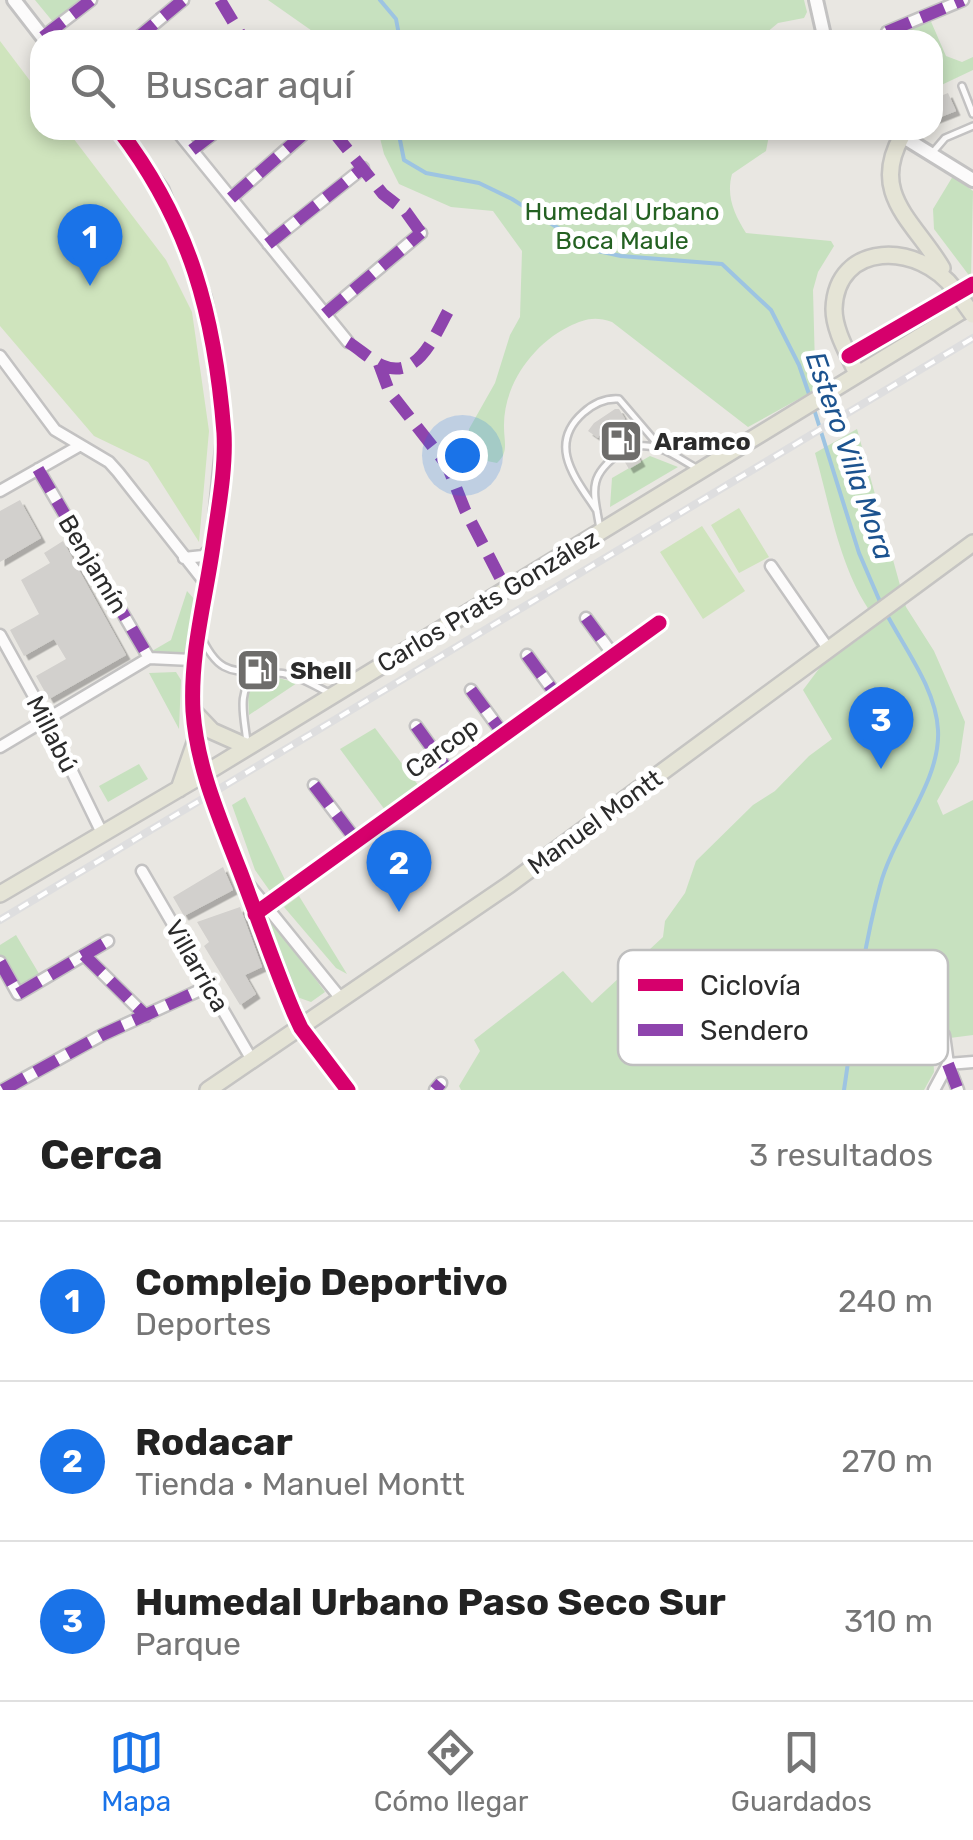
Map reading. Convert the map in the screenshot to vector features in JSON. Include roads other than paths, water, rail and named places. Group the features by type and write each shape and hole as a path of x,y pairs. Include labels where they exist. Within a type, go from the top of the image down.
{"main road":[{"path":"895,140 889,168 891,191 973,315"},
{"path":"857,374 834,311 837,293 852,270 875,257 902,255 928,263 951,285"},
{"name":"Carlos Prats González","path":"0,894 204,774 973,304"},
{"name":"Manuel Montt","path":"208,1090 510,884 973,543"},
{"path":"194,712 212,731 248,747"},
{"path":"179,789 196,740"}],"street":[{"path":"14,0 37,30"},
{"path":"55,30 91,0"},
{"path":"147,30 183,0"},
{"path":"816,0 822,30"},
{"path":"892,30 963,0"},
{"path":"127,140 162,190 207,311 224,434 213,546 192,660 196,740 204,774 300,1028 348,1090"},
{"path":"184,140 348,342"},
{"path":"192,150 205,140"},
{"path":"232,198 297,140"},
{"path":"908,140 973,180"},
{"path":"268,244 363,168"},
{"path":"324,314 421,233"},
{"path":"0,356 55,430 109,462 207,585"},
{"path":"0,491 79,446"},
{"name":"Benjamín","path":"38,469 149,658"},
{"path":"184,558 204,556 213,546"},
{"path":"770,566 829,650"},
{"path":"586,618 614,656"},
{"name":"Carcop","path":"255,914 659,623"},
{"name":"Millabú","path":"0,635 46,718 102,834"},
{"path":"527,655 557,696"},
{"path":"0,747 149,658 192,660"},
{"path":"471,690 504,734"},
{"path":"416,726 450,773"},
{"path":"314,784 356,840"},
{"name":"Villarrica","path":"142,871 252,1060"},
{"path":"242,876 342,1000"},
{"path":"0,962 18,994 108,941"},
{"path":"84,955 146,1016"},
{"path":"3,1090 92,1040 209,986"},
{"path":"958,1090 948,1064 973,1062"},
{"path":"934,1090 947,1065"}],"lane":[{"path":"962,86 973,114"},
{"path":"943,139 973,126"},
{"path":"931,154 942,140"},
{"path":"597,512 565,456 566,440 577,419 597,404 619,400 660,447 700,471"},
{"path":"633,447 660,447"},
{"path":"600,532 595,480 605,464 620,454"},
{"path":"197,628 205,645 228,670 291,676 334,695"},
{"path":"248,747 243,697 250,679 259,672"}],"waterway":[{"name":"Estero Villa Mora","path":"380,0 396,19 398,30"},
{"name":"Estero Villa Mora","path":"400,140 404,160 426,173 479,183 593,250 722,264 771,310 799,365 810,397"},
{"name":"Estero Villa Mora","path":"813,406 859,553 881,604"},
{"name":"Estero Villa Mora","path":"866,950 886,867 924,789 937,750 932,699 886,613"},
{"name":"Estero Villa Mora","path":"844,1090 848,1065"}],"railway":[{"path":"0,920 973,338"}],"place":[{"name":"Complejo Deportivo","path":"90,286"},
{"name":"Aramco","path":"621,441"},
{"name":"Shell","path":"258,670"},
{"name":"Humedal Urbano Paso Seco Sur","path":"881,769"},
{"name":"Rodacar","path":"399,912"}],"park label":[{"name":"Humedal Urbano Boca Maule","path":"622,226"}]}
